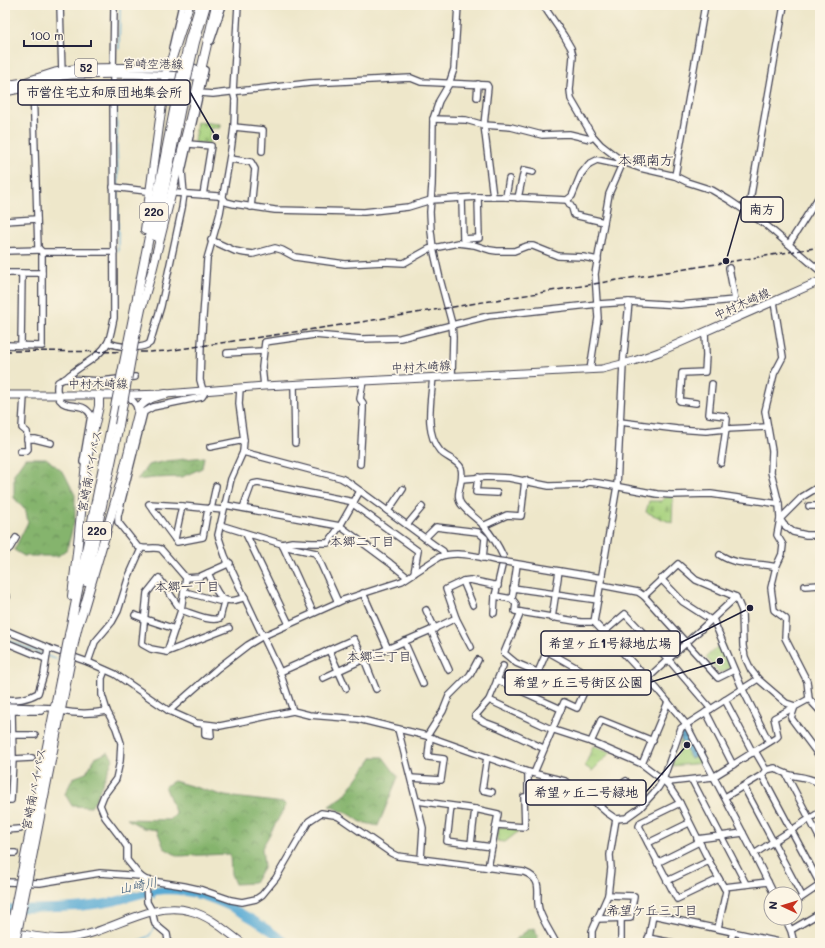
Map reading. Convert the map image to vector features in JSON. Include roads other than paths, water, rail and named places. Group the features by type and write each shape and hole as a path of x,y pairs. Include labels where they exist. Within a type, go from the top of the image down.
{"highway":[{"path":"168,70 189,5"},
{"name":"宮崎南バイパス","path":"75,622 116,402 142,306 189,41 200,5"},
{"name":"宮崎南バイパス","path":"8,943 25,872 75,622 119,425 140,282 183,81 206,5"},
{"path":"142,306 216,5"},
{"name":"220","path":"140,282 143,242 168,70"},
{"path":"75,622 84,608 118,492 140,406 145,400 166,394"},
{"path":"75,622 72,596 84,474 99,406 99,395"},
{"name":"宮崎南バイパス","path":"15,943 25,872"}],"main road":[{"name":"宮崎空港線","path":"5,85 62,73 79,74 168,70 193,76 200,73"},
{"name":"宮崎空港線","path":"5,92 33,86 62,73"},
{"name":"中村木崎線","path":"5,395 166,394 264,386 590,370 623,364 646,357 705,332 757,307 774,302 820,281"},
{"path":"34,943 39,941 62,941 68,938 100,930 152,911 173,909 190,910 205,916 242,943"},
{"path":"5,930 24,935 68,938"},
{"path":"24,935 26,943"}],"street":[{"path":"60,5 62,73"},
{"path":"66,379 100,352 108,342 114,318 114,5"},
{"path":"168,70 174,34 182,5"},
{"path":"108,342 118,346 142,347 147,346 150,343 161,306 184,194 182,171 211,41 223,5"},
{"path":"167,652 181,610 186,578 161,549 141,549 128,536 118,522 118,516 144,412 153,407 202,397 204,394 200,380 207,259 223,198 230,160 234,127 235,99 233,91 238,5"},
{"path":"452,376 452,324 433,248 431,231 431,200 433,119 439,101 449,84 454,70 458,5"},
{"path":"543,5 571,48 573,56 570,90 571,99 593,137 622,162 640,168 675,176 687,182 712,190 748,212 789,244 820,271"},
{"path":"675,176 705,5"},
{"path":"748,212 784,5"},
{"path":"200,93 213,94 310,83 411,78 421,82 487,85 484,124 493,197"},
{"path":"477,97 478,84"},
{"path":"5,345 42,346 42,273 41,251 38,248 33,86"},
{"path":"433,119 466,120 511,127 542,135 569,134 590,139 593,137"},
{"path":"234,127 263,130 262,151"},
{"path":"189,144 211,146 203,195"},
{"path":"230,160 251,162 256,169 251,207"},
{"path":"175,193 218,196 223,198 226,202 251,207 305,212 364,212 408,207 431,200 493,197 567,200 572,196 581,174 590,164 597,160 616,164 622,162"},
{"path":"590,370 598,318 595,283 598,260 609,194 622,162"},
{"path":"518,198 524,170 533,172"},
{"path":"506,197 509,179"},
{"path":"113,187 146,191"},
{"path":"789,244 820,195"},
{"path":"212,240 235,251 253,254 275,248 295,257 345,264 384,262 404,263 433,248 479,238 478,198"},
{"path":"462,199 463,241"},
{"path":"567,200 574,215 604,222"},
{"path":"5,221 37,219"},
{"path":"463,241 497,251 514,251 527,246 533,246 558,256 583,257 598,260"},
{"path":"5,251 114,252"},
{"path":"264,386 262,367 265,342 314,335 361,339 400,338 488,316 598,304 629,302 680,305 735,300 729,268"},
{"path":"5,273 42,273"},
{"path":"22,273 22,346"},
{"path":"594,622 617,486 623,364 629,302"},
{"path":"774,302 783,357 774,374 765,411 772,451 771,472 779,504 780,519 777,535 783,545 782,554 776,568 771,588 774,610 786,618 785,638 807,681 809,699 820,711"},
{"path":"696,403 680,401 682,373 705,372 705,332"},
{"path":"228,353 263,351"},
{"path":"82,467 91,415 84,407 60,401 57,395 59,381 66,379 101,381 136,377"},
{"path":"433,377 430,431 440,450 460,466 462,471 459,493 460,504 483,526 499,547 503,556"},
{"path":"360,464 363,410 363,403 360,399 363,381"},
{"path":"712,384 708,414 725,416 728,419 721,463"},
{"path":"294,385 295,443"},
{"path":"240,388 239,404 244,440 242,452 231,479 218,535 222,548 280,672 293,711"},
{"path":"128,395 136,405 138,412"},
{"path":"20,451 26,451 28,449 27,432 22,428 24,396"},
{"path":"620,422 677,430 706,432 726,429 767,427"},
{"path":"27,439 35,439 51,443"},
{"path":"210,447 244,440"},
{"path":"242,452 334,475 348,482 443,551 444,555"},
{"path":"462,478 478,477 524,480 548,486 582,485 589,482 657,494 711,494 779,504"},
{"path":"478,477 476,492 497,492"},
{"path":"483,526 507,515 521,516 524,480"},
{"path":"242,508 253,484 354,503 418,550 414,573"},
{"path":"216,486 210,509 203,537 177,542 149,504 210,509 242,508 340,526 407,577"},
{"path":"780,519 802,497 820,486"},
{"path":"388,511 403,489"},
{"path":"283,545 292,542 312,544 328,543 340,526 360,491"},
{"path":"175,539 182,506"},
{"path":"810,506 820,506"},
{"path":"407,525 422,507"},
{"path":"780,519 784,525 794,532 806,535 820,535"},
{"path":"220,526 283,545 316,553 338,602"},
{"path":"425,538 436,527 478,532 485,538 483,558"},
{"path":"246,534 289,624"},
{"path":"5,552 10,548 16,538"},
{"path":"283,545 313,612"},
{"path":"88,662 95,642 117,617 129,576 141,549"},
{"path":"169,711 218,668 248,645 263,636 313,612 363,592 402,581 444,555 461,555 483,558 502,563 602,578"},
{"path":"720,555 736,562 776,568"},
{"path":"186,578 199,578 230,563"},
{"path":"494,613 495,596 502,563"},
{"path":"644,596 678,564 696,580 736,597 742,611 743,646 745,657 751,670 758,679 786,703 795,706"},
{"path":"512,599 517,565"},
{"path":"552,618 559,571"},
{"path":"208,573 220,598 225,601 235,602 245,597"},
{"path":"185,592 221,601 220,618 217,620 212,620 181,610 159,578 147,592 142,644 151,649 167,652 228,628"},
{"path":"661,579 683,602 712,619 742,688 769,742"},
{"path":"471,647 456,618 446,589 463,581 470,580 498,586"},
{"path":"463,581 473,604"},
{"path":"601,585 638,592 644,596 718,678 734,670"},
{"path":"805,586 820,585"},
{"path":"513,588 598,600"},
{"path":"363,592 388,649"},
{"path":"495,596 512,599 516,604 516,611 552,618 581,622 594,622 604,632 668,702 686,724 770,886"},
{"path":"647,679 736,597"},
{"path":"426,610 449,670"},
{"path":"497,825 525,827 524,797 528,797 531,772 544,748 564,702 577,708 584,692 516,663 504,652 521,612"},
{"path":"135,614 144,619 175,629"},
{"path":"604,632 625,614 668,660 708,710 733,765"},
{"path":"323,678 404,641 433,630 456,618"},
{"path":"5,630 105,670 123,679 169,711 196,723 220,726 293,711 309,715 358,719 428,737 531,772 564,781 588,796 616,819 626,818 640,808 658,788 663,780 681,728 758,679"},
{"path":"280,672 354,639 376,689"},
{"path":"404,641 423,684"},
{"path":"5,642 46,659"},
{"path":"5,698 16,700 38,694 44,674 48,648"},
{"path":"329,650 346,688"},
{"path":"538,672 547,651 582,671 582,675 576,688"},
{"path":"411,778 441,780 444,759 428,757 428,737 443,712 449,696 470,675 478,660"},
{"path":"503,666 489,700 475,716 484,722 544,748"},
{"path":"105,670 102,678 102,695 121,744 120,761 116,779 104,795 100,805 105,817 127,847 127,860 140,876 146,880 202,890 231,900 242,902 256,899 262,895 276,878 309,821 321,813 339,817 390,853 397,856 530,874 537,882 539,888 539,911 556,943"},
{"path":"497,680 561,709"},
{"path":"663,780 669,782 713,777 778,736 774,718 809,699"},
{"path":"489,700 552,729 591,742 642,764 663,780 680,803 708,861 726,892 718,928"},
{"path":"725,700 754,752 820,885 803,895"},
{"path":"642,764 653,741 668,702"},
{"path":"5,706 58,709 79,714 107,710"},
{"path":"795,706 791,718 820,757"},
{"path":"5,711 41,711"},
{"path":"5,800 11,800 13,759 12,711"},
{"path":"591,742 601,720 653,741"},
{"path":"398,729 423,828 421,859"},
{"path":"12,735 35,735"},
{"path":"487,757 482,790 492,792"},
{"path":"13,759 32,758"},
{"path":"725,797 775,768 787,776 820,839"},
{"path":"787,776 810,778 818,782 820,789"},
{"path":"600,806 607,794 626,780"},
{"path":"692,780 746,884"},
{"path":"744,787 797,886"},
{"path":"417,801 475,809 498,814 488,868"},
{"path":"680,803 641,822 640,826 657,863 677,899 719,879"},
{"path":"451,806 447,841 492,847"},
{"path":"471,844 475,809"},
{"path":"754,854 820,812"},
{"path":"592,943 592,931 596,919 608,895 611,868 610,855 616,819"},
{"path":"648,843 689,823"},
{"path":"5,830 20,829"},
{"path":"657,863 698,840 743,832"},
{"path":"5,853 15,853"},
{"path":"667,881 708,861"},
{"path":"5,882 40,883 100,873 140,876"},
{"path":"146,880 147,900 152,911 155,924 166,934 168,940 167,943"},
{"path":"724,887 768,882"},
{"path":"596,919 630,918 634,896 608,895"},
{"path":"791,930 820,913"},
{"path":"674,943 648,940 653,915 784,943"},
{"path":"621,918 621,943"},
{"path":"789,926 794,943"},
{"path":"730,943 733,932"}],"water":[{"path":"686,728 699,755 691,759 680,737 683,730"}],"waterway":[{"path":"119,49 120,5"},
{"path":"116,95 118,185"},
{"path":"117,251 118,189"},
{"path":"5,639 58,659"},
{"name":"山崎川","path":"5,908 86,906 112,902 145,893 165,890 181,891 214,900 230,907 260,924 287,943"},
{"name":"山崎川","path":"154,898 155,891"},
{"path":"137,943 150,935 155,926"}],"railway":[{"path":"5,351 167,351 361,322 820,247"}],"place":[{"name":"市営住宅立和原団地集会所","path":"216,137"},
{"name":"南方","path":"726,261"},
{"name":"希望ヶ丘1号緑地広場","path":"750,608"},
{"name":"希望ヶ丘三号街区公園","path":"720,661"},
{"name":"希望ヶ丘二号緑地","path":"687,745"}],"district":[{"name":"本郷南方","path":"646,160"},
{"name":"本郷二丁目","path":"362,541"},
{"name":"本郷一丁目","path":"187,586"},
{"name":"本郷三丁目","path":"379,656"},
{"name":"希望ケ丘三丁目","path":"652,910"}]}
